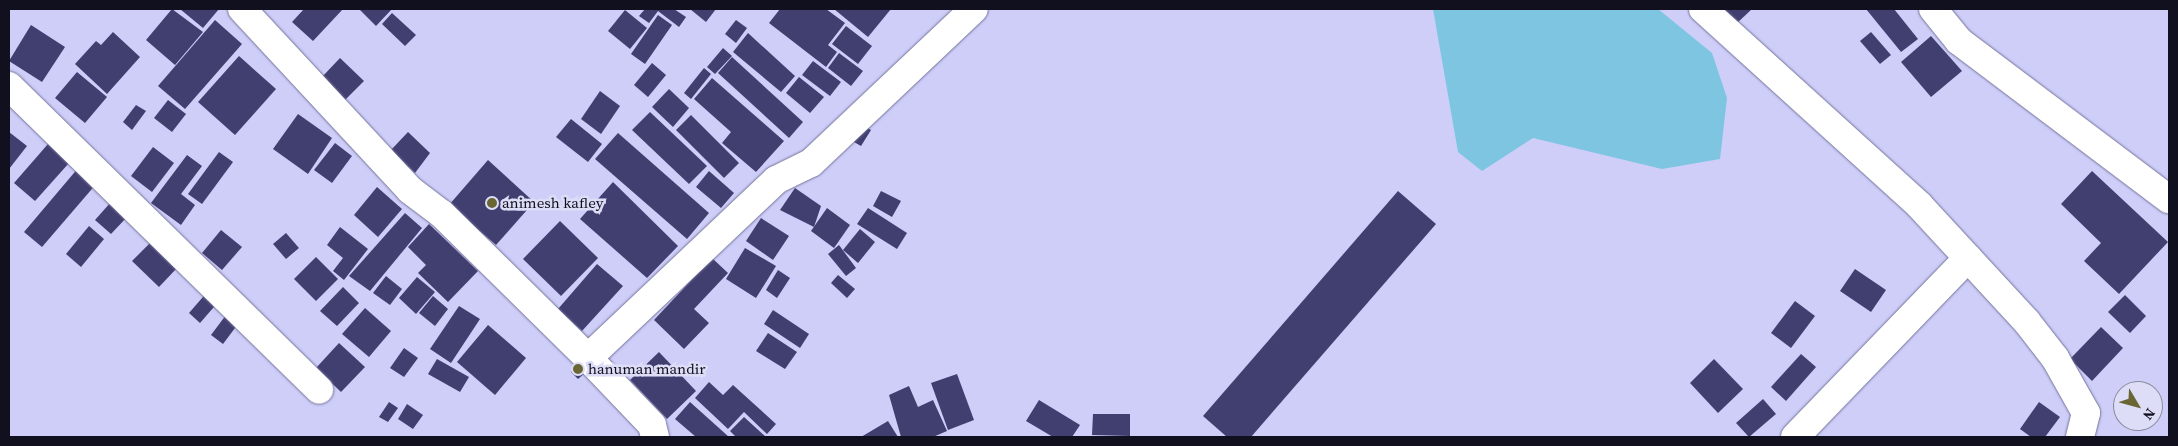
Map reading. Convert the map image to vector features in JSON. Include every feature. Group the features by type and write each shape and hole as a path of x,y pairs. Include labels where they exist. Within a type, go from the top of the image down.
{"street":[{"path":"242,9 410,190 442,214 588,358 652,425 656,437"},
{"path":"588,358 776,180 811,163 972,9"},
{"path":"1703,9 1919,205 1968,258 2055,358 2086,413 2080,437"},
{"path":"1933,9 1959,41 2169,199"},
{"path":"9,86 319,390"},
{"path":"1794,437 1968,258"}],"water":[{"path":"1433,9 1658,9 1712,53 1727,98 1720,159 1662,169 1533,138 1482,171 1458,152"}],"building":[{"path":"172,9 203,32 175,65 146,40"},
{"path":"180,9 219,9 203,28"},
{"path":"304,9 343,9 313,41 292,22"},
{"path":"359,9 392,9 376,26"},
{"path":"645,9 674,9 686,17 679,27 658,11 649,23 639,16"},
{"path":"690,9 716,9 706,22"},
{"path":"780,9 826,9 845,23 828,45 837,52 826,67 769,23"},
{"path":"834,9 891,9 868,37"},
{"path":"1721,9 1752,9 1736,24"},
{"path":"1866,9 1894,9 1918,39 1901,52"},
{"path":"625,10 647,28 630,49 608,31"},
{"path":"392,13 416,35 405,46 382,24"},
{"path":"658,15 672,25 645,64 631,54"},
{"path":"215,20 242,44 185,109 158,86"},
{"path":"736,20 747,28 736,43 725,34"},
{"path":"31,25 65,47 42,82 9,61"},
{"path":"846,26 872,46 858,64 832,44"},
{"path":"113,32 140,57 107,94 75,64 96,41 101,45"},
{"path":"1871,32 1891,55 1880,64 1860,41"},
{"path":"748,33 795,76 781,92 733,52"},
{"path":"1931,36 1962,71 1931,97 1901,62"},
{"path":"723,48 732,56 715,74 707,67"},
{"path":"839,53 863,71 851,86 828,68"},
{"path":"239,56 276,89 235,135 198,102"},
{"path":"732,57 803,122 789,138 718,73"},
{"path":"340,58 364,81 345,100 322,77"},
{"path":"813,61 841,82 830,96 802,75"},
{"path":"652,63 666,75 648,97 634,85"},
{"path":"704,68 711,74 691,99 684,93"},
{"path":"77,72 107,97 85,123 55,98"},
{"path":"799,77 824,97 810,113 786,93"},
{"path":"712,78 784,141 756,172 722,143 731,132 694,99"},
{"path":"669,89 689,108 673,127 652,107"},
{"path":"600,91 620,106 601,134 581,119"},
{"path":"168,100 186,114 172,132 154,118"},
{"path":"136,105 146,111 132,130 123,122"},
{"path":"650,112 707,166 689,184 632,130"},
{"path":"298,114 332,138 308,174 273,149"},
{"path":"691,115 739,163 724,178 676,130"},
{"path":"571,119 602,144 588,162 556,137"},
{"path":"857,121 871,130 861,146 847,138"},
{"path":"9,132 27,146 9,169"},
{"path":"408,132 430,153 415,173 391,150"},
{"path":"618,133 709,213 687,239 595,159"},
{"path":"335,143 352,156 332,183 314,170"},
{"path":"48,144 69,163 35,201 14,183"},
{"path":"153,147 174,163 152,192 131,176"},
{"path":"219,152 233,162 202,204 188,194"},
{"path":"187,155 202,166 181,194 195,205 181,225 151,203"},
{"name":"animesh kafley","path":"488,160 534,202 496,245 449,205"},
{"path":"79,167 97,183 42,247 24,232"},
{"path":"709,171 734,193 721,208 696,187"},
{"path":"2092,171 2168,242 2119,294 2084,261 2101,243 2061,204"},
{"path":"613,182 678,246 647,278 580,219"},
{"path":"377,187 402,209 378,237 354,215"},
{"path":"795,188 821,206 814,227 780,210"},
{"path":"881,191 901,201 892,217 873,206"},
{"path":"1398,191 1436,224 1251,437 1227,437 1203,416"},
{"path":"111,202 127,217 111,234 95,220"},
{"path":"827,208 850,225 834,248 811,231"},
{"path":"868,208 907,233 897,249 857,224"},
{"path":"405,213 422,228 370,291 349,276"},
{"path":"761,218 789,236 773,260 746,241"},
{"path":"560,221 598,258 561,296 523,259"},
{"path":"429,224 478,271 448,302 418,273 426,265 408,247"},
{"path":"89,226 104,239 81,267 66,254"},
{"path":"340,227 368,249 344,280 333,271 343,258 327,245"},
{"path":"860,229 875,242 858,263 843,250"},
{"path":"221,230 242,247 222,270 202,253"},
{"path":"286,233 299,248 286,259 273,244"},
{"path":"150,243 177,268 159,287 132,261"},
{"path":"839,245 856,268 846,276 828,254"},
{"path":"745,248 776,266 756,298 726,279"},
{"path":"316,257 338,279 316,301 294,279"},
{"path":"712,258 728,273 694,309 709,323 684,349 654,320"},
{"path":"597,264 623,286 582,331 558,309"},
{"path":"1855,269 1886,290 1871,312 1840,291"},
{"path":"778,270 790,278 777,298 766,290"},
{"path":"838,275 855,289 847,298 831,283"},
{"path":"386,276 402,289 390,305 373,293"},
{"path":"417,277 435,292 416,314 399,298"},
{"path":"343,287 359,303 337,326 320,311"},
{"path":"209,290 220,300 200,323 189,313"},
{"path":"2125,295 2146,316 2130,333 2108,312"},
{"path":"433,296 448,309 435,326 419,313"},
{"path":"1795,301 1815,316 1791,348 1771,333"},
{"path":"459,306 480,319 451,363 430,349"},
{"path":"365,308 391,331 369,357 342,334"},
{"path":"773,310 809,334 800,348 764,324"},
{"path":"226,315 238,324 223,344 211,335"},
{"path":"488,325 526,358 495,395 457,362"},
{"path":"2101,327 2123,348 2092,381 2070,359"},
{"path":"768,333 797,352 785,369 756,351"},
{"path":"339,343 365,367 341,392 316,368"},
{"path":"404,348 418,358 404,377 390,368"},
{"path":"659,352 696,391 667,419 630,380"},
{"path":"1801,354 1816,367 1786,401 1771,387"},
{"path":"437,359 469,377 460,392 428,374"},
{"path":"1714,359 1743,389 1718,413 1690,383"},
{"name":"hanuman mandir","path":"578,366 585,373 578,379 571,372"},
{"path":"957,374 974,420 948,430 931,383"},
{"path":"709,382 723,395 733,385 776,424 767,434 744,412 728,429 695,398"},
{"path":"909,386 918,407 933,400 947,431 933,437 901,437 889,395"},
{"path":"1763,399 1776,414 1749,437 1736,423"},
{"path":"1039,400 1080,425 1072,437 1053,437 1026,421"},
{"path":"389,402 398,408 388,422 379,417"},
{"path":"690,402 729,437 696,437 675,419"},
{"path":"2039,402 2060,417 2045,437 2031,437 2020,429"},
{"path":"407,404 423,415 413,429 398,419"},
{"path":"1093,414 1130,414 1130,436 1092,435"},
{"path":"744,417 766,437 736,437 730,431"},
{"path":"888,421 898,437 861,437"}],"place":[{"name":"animesh kafley","path":"492,203"},
{"name":"hanuman mandir","path":"578,369"}]}
